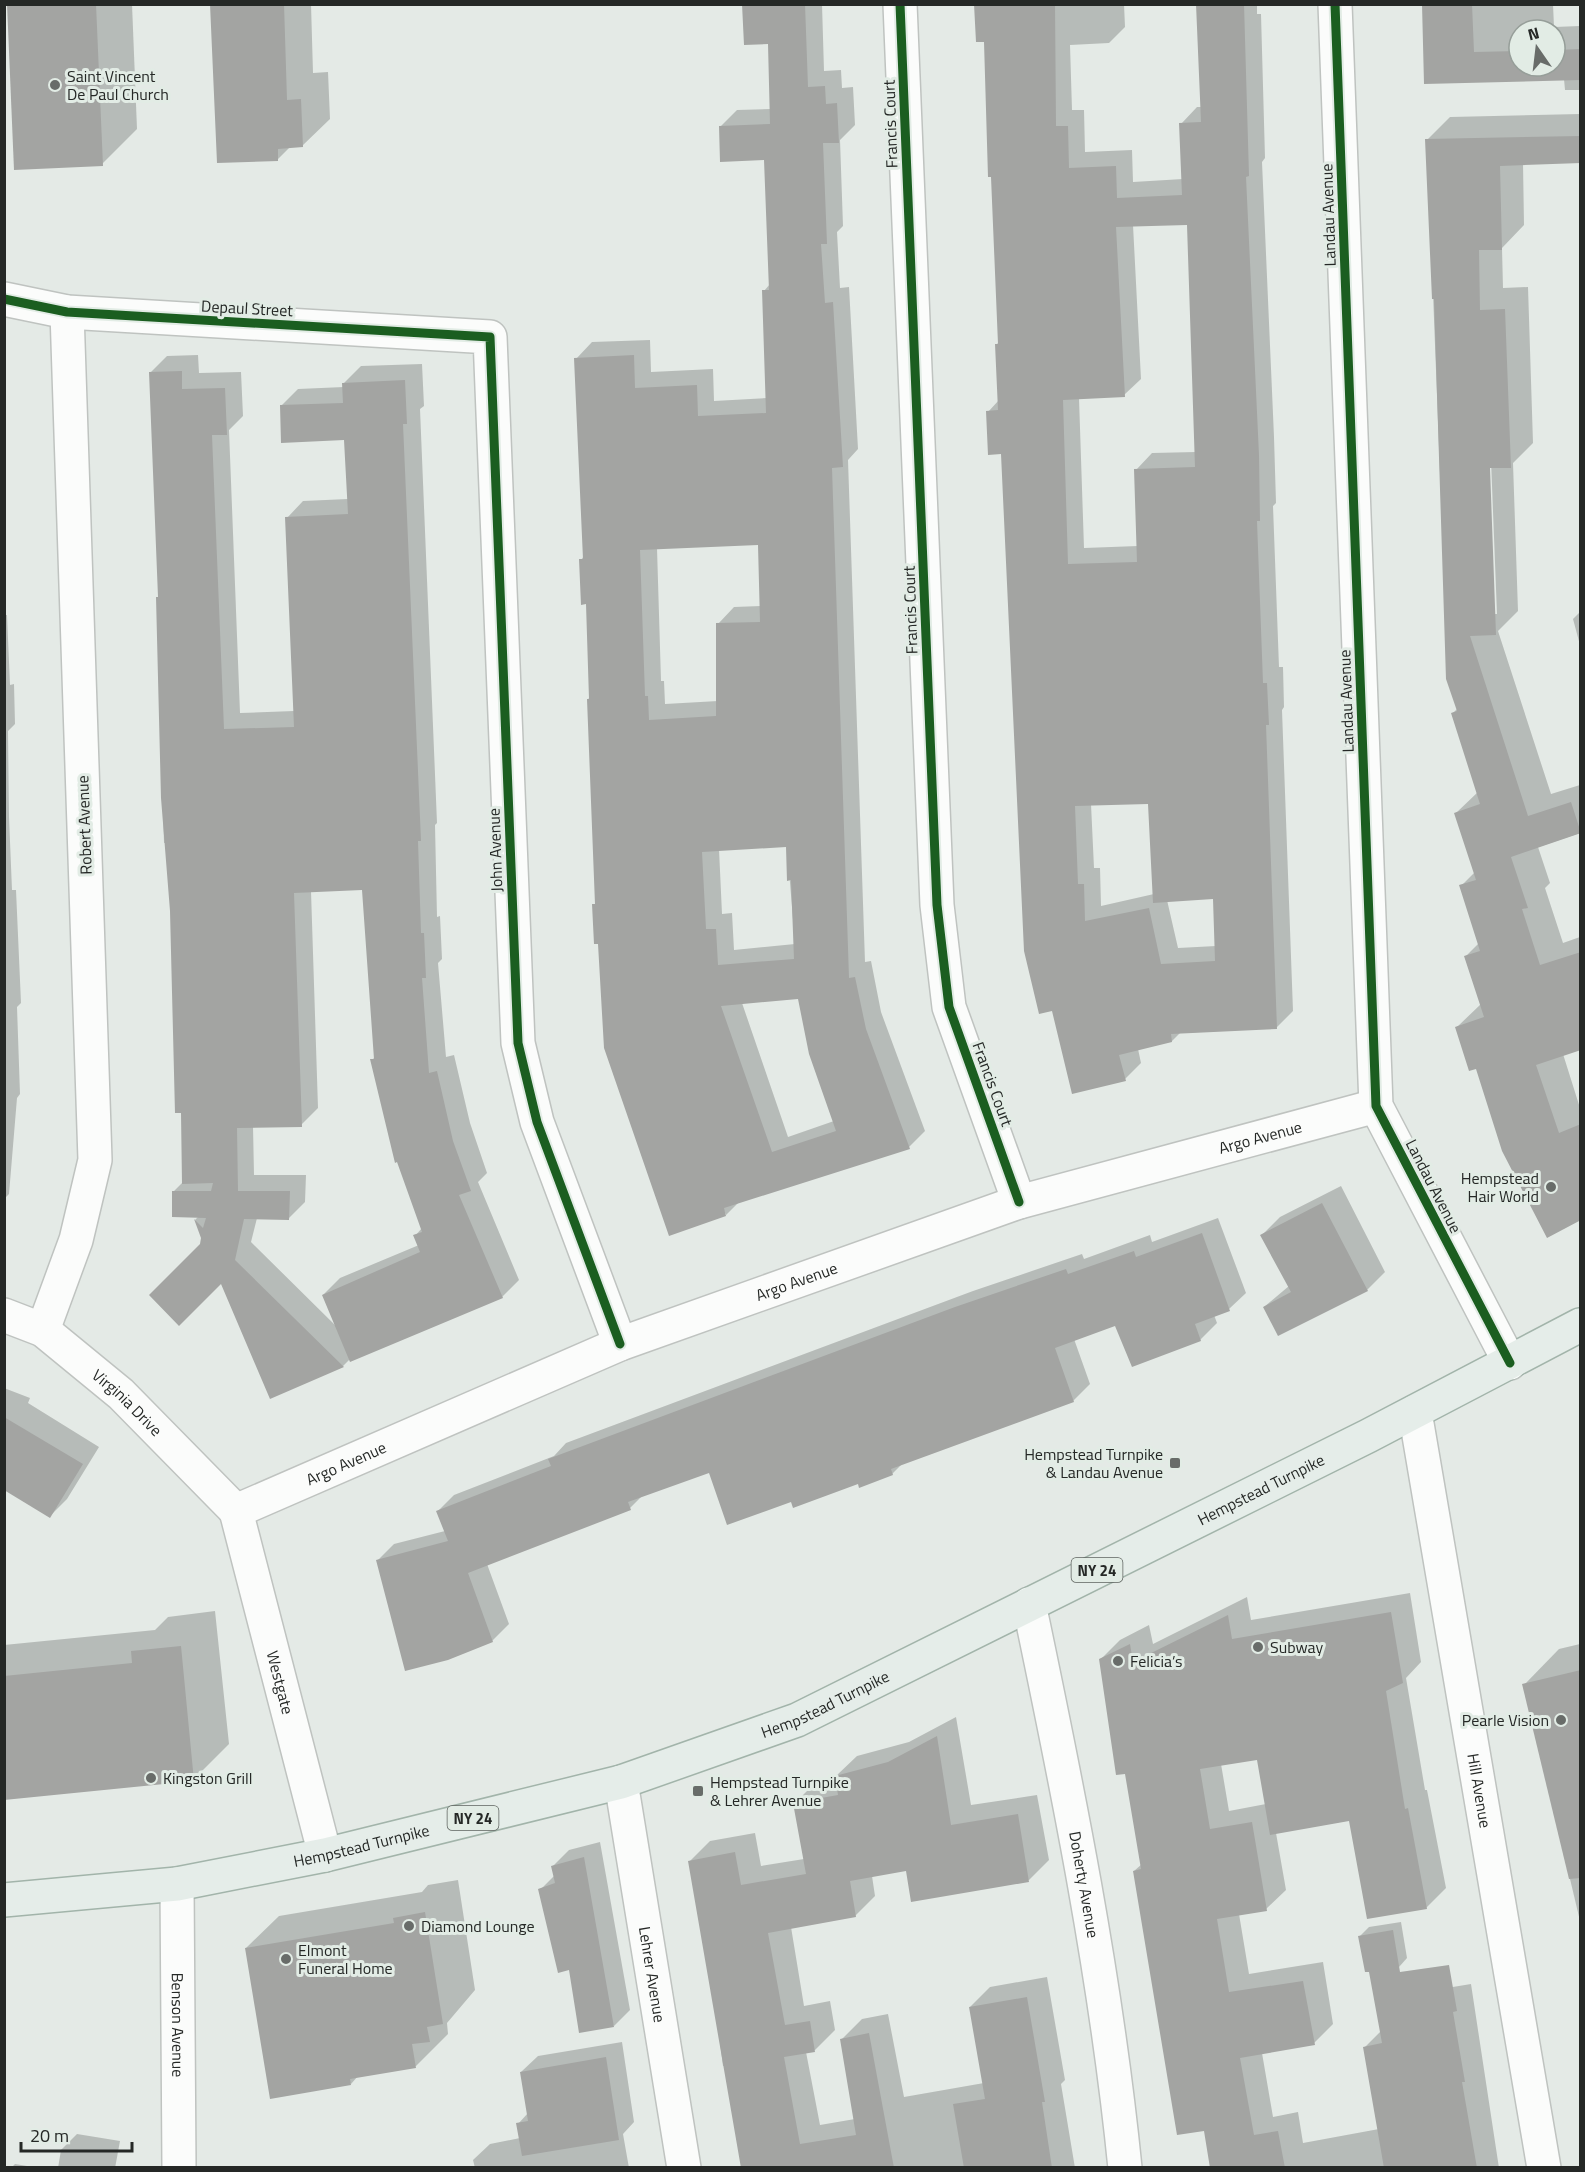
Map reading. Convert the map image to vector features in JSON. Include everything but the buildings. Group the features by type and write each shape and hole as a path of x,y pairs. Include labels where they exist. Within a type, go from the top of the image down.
{"main road":[{"name":"Hempstead Turnpike","path":"4,1900 177,1884 325,1855 621,1782 796,1720 1415,1412 1581,1325"}],"street":[{"name":"Francis Court","path":"900,4 937,905 949,1006 1019,1202"},
{"name":"Landau Avenue","path":"1335,4 1376,1106 1510,1363"},
{"name":"Depaul Street","path":"4,299 68,312 490,337"},
{"name":"Robert Avenue","path":"43,1330 76,1240 95,1160 68,312"},
{"name":"John Avenue","path":"490,337 518,1043 537,1122 620,1344"},
{"name":"Argo Avenue","path":"236,1510 620,1344 1019,1202 1376,1106"},
{"name":"Virginia Drive","path":"4,1315 43,1330 121,1394 236,1510"},
{"name":"Hill Avenue","path":"1415,1412 1544,2168"},
{"name":"Westgate","path":"236,1510 325,1855"},
{"name":"Doherty Avenue","path":"1029,1604 1062,1758 1117,2089 1125,2168"},
{"name":"Lehrer Avenue","path":"621,1782 684,2168"},
{"name":"Benson Avenue","path":"177,1884 179,2168"}],"cycle path":[{"path":"900,4 937,905 949,1007 1019,1202"},
{"path":"1335,4 1376,1106 1510,1363"},
{"path":"4,299 67,312 490,337 518,1043 537,1122 620,1344"}],"place":[{"name":"Saint Vincent De Paul Church","path":"55,85"},
{"name":"Hempstead Hair World","path":"1551,1187"},
{"name":"Hempstead Turnpike & Landau Avenue","path":"1175,1463"},
{"name":"Subway","path":"1258,1647"},
{"name":"Felicia’s","path":"1118,1661"},
{"name":"Pearle Vision","path":"1561,1720"},
{"name":"Kingston Grill","path":"151,1778"},
{"name":"Hempstead Turnpike & Lehrer Avenue","path":"698,1791"},
{"name":"Diamond Lounge","path":"409,1926"},
{"name":"Elmont Funeral Home","path":"286,1959"}]}
